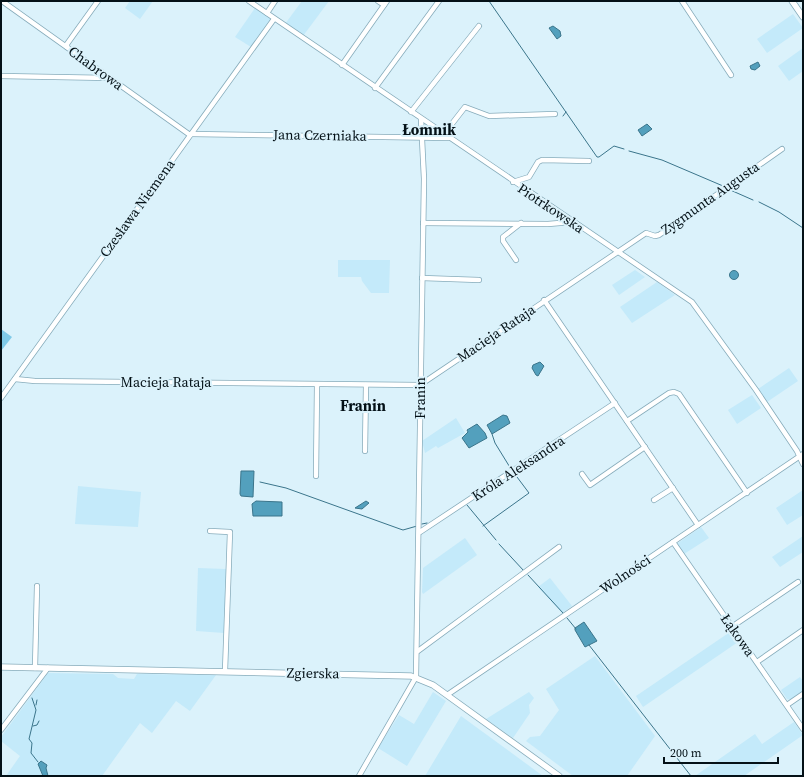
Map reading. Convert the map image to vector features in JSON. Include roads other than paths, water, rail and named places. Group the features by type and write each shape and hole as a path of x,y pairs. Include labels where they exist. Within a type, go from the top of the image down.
{"main road":[{"path":"792,1 803,17"},
{"name":"Zgierska","path":"1,667 403,675 416,677 433,685 558,776"}],"street":[{"name":"Chabrowa","path":"2,1 68,47 109,78 191,134"},
{"path":"68,47 67,44 98,1"},
{"name":"Piotrkowska","path":"249,1 695,305 801,456 803,464"},
{"path":"266,13 275,1"},
{"path":"342,65 386,3 378,1"},
{"path":"375,88 439,1"},
{"path":"682,1 731,75"},
{"name":"Czesława Niemena","path":"1,398 274,18"},
{"path":"411,112 479,26"},
{"path":"1,76 109,78"},
{"path":"444,134 465,107 489,116 555,114"},
{"name":"Franin","path":"416,677 418,651 420,532 420,385 423,223 423,137 421,119"},
{"name":"Jana Czerniaka","path":"191,134 449,138"},
{"name":"Zygmunta Augusta","path":"617,252 646,233 655,236 659,235 782,149"},
{"path":"513,182 529,177 538,162 542,160 589,161"},
{"path":"423,223 572,222"},
{"path":"516,260 503,241 503,237 521,223"},
{"name":"Macieja Rataja","path":"14,379 34,381 420,385 617,252"},
{"path":"422,278 479,280"},
{"path":"544,300 698,525"},
{"path":"316,476 317,385"},
{"path":"365,450 366,385"},
{"path":"627,421 668,394 674,392 678,394 747,492"},
{"name":"Króla Aleksandra","path":"420,532 615,403"},
{"path":"582,474 590,485 645,447"},
{"name":"Wolności","path":"447,695 801,456"},
{"path":"654,500 672,488"},
{"path":"210,531 230,532 225,671"},
{"name":"Łąkowa","path":"673,542 733,626 803,729"},
{"path":"418,651 559,547"},
{"path":"733,626 798,582"},
{"path":"35,668 37,586"},
{"path":"757,662 803,630"},
{"path":"1,730 48,668"},
{"path":"359,776 416,677"},
{"path":"787,705 803,694"}],"waterway":[{"path":"489,1 597,157 614,146 624,149"},
{"path":"563,116 566,112"},
{"path":"629,151 662,160 723,186"},
{"path":"728,189 753,200"},
{"path":"759,202 779,212 803,228"},
{"path":"492,434 495,443 511,469"},
{"path":"483,526 529,493 514,473"},
{"path":"260,482 286,488 403,530 417,526"},
{"path":"467,505 496,540"},
{"path":"422,524 427,523"},
{"path":"499,544 524,571"},
{"path":"528,575 563,613"},
{"path":"567,618 576,629"},
{"path":"589,645 691,776"},
{"path":"32,698 36,710 29,739 32,743 31,753 38,762"},
{"path":"36,705 37,700"},
{"path":"33,726 37,725 39,721"}],"district":[{"name":"Łomnik","path":"429,130"},
{"name":"Franin","path":"363,406"}]}
